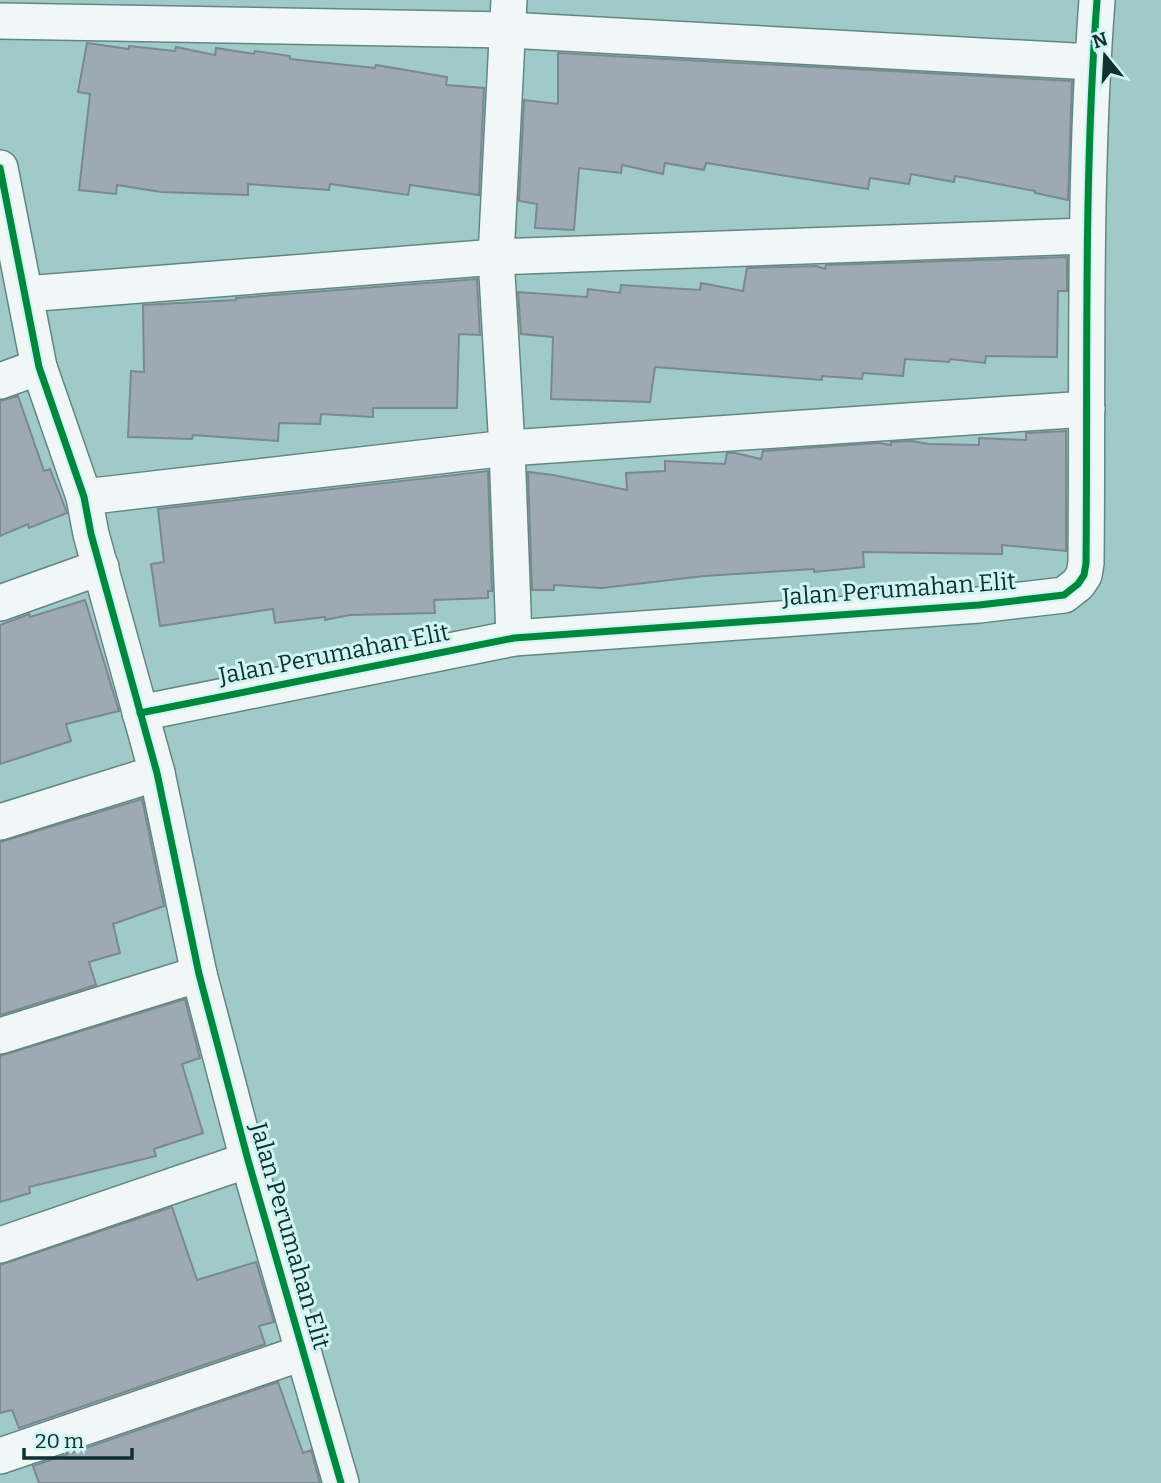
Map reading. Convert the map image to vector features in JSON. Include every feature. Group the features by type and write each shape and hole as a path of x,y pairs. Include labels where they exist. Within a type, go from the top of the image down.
{"street":[{"name":"Jalan Perumahan Elit","path":"140,713 514,638 979,605 1064,594 1078,584 1084,575 1086,563 1086,236 1092,62 1097,0"},
{"path":"0,21 508,15 1092,62"},
{"path":"508,15 496,257 514,638"},
{"name":"Jalan Perumahan Elit","path":"0,168 30,329 40,367 84,497 91,534 157,773 199,974 248,1160 341,1483"},
{"path":"25,294 496,257 1086,236"},
{"path":"0,381 40,367"},
{"path":"84,497 507,448 1087,409"},
{"path":"0,603 101,567"},
{"path":"0,822 157,773"},
{"path":"0,1036 199,974"},
{"path":"0,1245 248,1160"},
{"path":"0,1456 302,1353"}],"building":[{"path":"87,43 129,49 129,46 175,51 176,47 215,55 216,48 254,54 255,51 290,56 290,59 375,68 376,65 447,77 446,85 484,88 479,195 410,185 408,195 330,184 329,190 248,184 248,195 161,192 117,185 116,194 79,190 90,94 78,92"},
{"path":"558,53 1072,81 1068,200 955,176 954,182 911,174 909,184 870,178 868,189 706,163 704,170 665,163 663,174 622,165 621,173 579,168 574,230 535,228 537,204 519,201 524,100 558,104"},
{"path":"1067,257 1067,291 1058,291 1057,357 986,356 985,363 950,359 949,362 905,359 903,376 863,373 862,379 822,376 822,380 655,367 650,402 551,399 553,337 521,334 518,292 587,297 588,289 620,293 621,285 700,290 701,283 743,291 747,268 816,266 825,269 826,265"},
{"path":"477,279 480,335 459,334 457,408 373,408 373,417 321,414 320,424 279,423 278,441 193,435 192,439 128,437 131,371 144,372 143,305 236,300"},
{"path":"18,396 44,471 50,469 67,513 29,528 28,524 0,536 0,401"},
{"path":"1066,431 1066,551 1002,545 1002,554 863,552 864,567 814,572 814,569 704,576 602,588 554,585 554,590 532,590 528,472 627,490 626,473 665,471 665,461 725,464 727,453 761,459 763,451 879,443 891,445 891,442 979,445 979,438 1026,440 1026,433"},
{"path":"488,471 492,591 488,591 488,598 434,600 435,613 350,615 325,620 325,617 275,623 273,609 160,626 151,564 164,562 158,509"},
{"path":"85,600 119,711 66,724 71,741 0,764 0,625 29,614 30,617"},
{"path":"142,799 164,906 113,924 120,953 89,962 96,985 0,1015 0,842"},
{"path":"185,999 200,1058 182,1064 203,1133 154,1149 156,1156 29,1187 30,1193 0,1202 0,1056"},
{"path":"172,1207 197,1280 256,1262 274,1322 259,1326 265,1344 19,1428 12,1410 0,1413 0,1265"},
{"path":"278,1382 303,1453 311,1450 320,1483 39,1483 33,1466"}],"cycle path":[{"path":"140,713 514,638 979,605 1064,595 1078,584 1084,575 1086,563 1088,211 1097,0"},
{"path":"0,168 39,367 84,497 91,534 157,773 199,974 248,1160 341,1483"}]}
